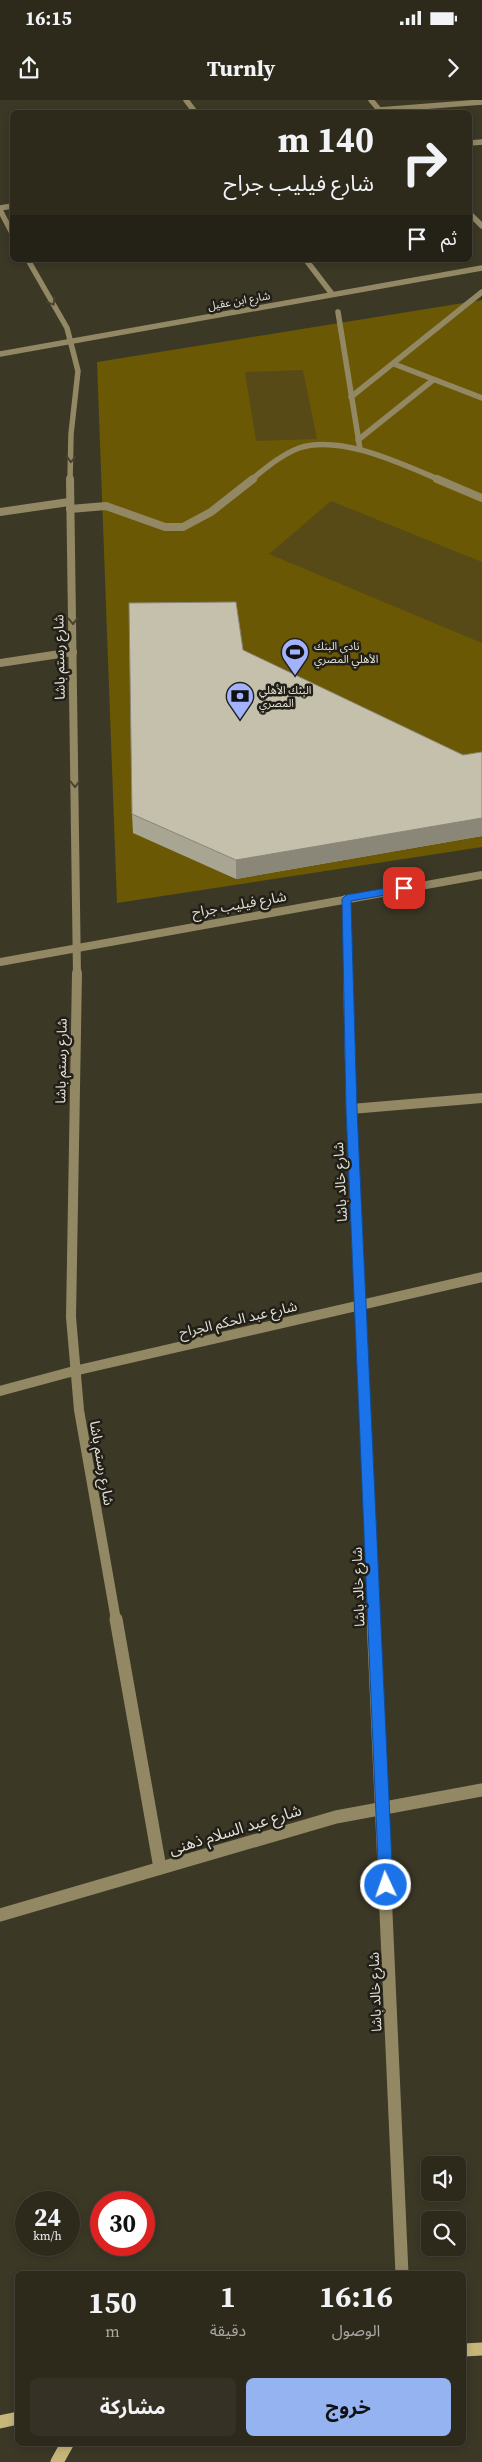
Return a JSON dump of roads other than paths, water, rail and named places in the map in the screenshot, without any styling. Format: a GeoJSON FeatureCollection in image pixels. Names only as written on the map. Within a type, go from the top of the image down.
{"type":"FeatureCollection","features":[{"type":"Feature","properties":{"kind":"main road"},"geometry":{"type":"LineString","coordinates":[[466,2350],[482,2349]]}},
{"type":"Feature","properties":{"kind":"main road"},"geometry":{"type":"LineString","coordinates":[[0,2422],[15,2419]]}},
{"type":"Feature","properties":{"kind":"main road"},"geometry":{"type":"LineString","coordinates":[[57,2462],[66,2446]]}},
{"type":"Feature","properties":{"kind":"street"},"geometry":{"type":"LineString","coordinates":[[371,100],[379,110]]}},
{"type":"Feature","properties":{"kind":"street"},"geometry":{"type":"LineString","coordinates":[[391,110],[482,102]]}},
{"type":"Feature","properties":{"kind":"street"},"geometry":{"type":"LineString","coordinates":[[0,209],[10,229]]}},
{"type":"Feature","properties":{"kind":"street"},"geometry":{"type":"LineString","coordinates":[[472,216],[482,226]]}},
{"type":"Feature","properties":{"kind":"street","name":"شارع رستم باشا"},"geometry":{"type":"LineString","coordinates":[[29,262],[60,316],[72,342],[78,371],[71,434],[70,505],[77,947],[71,1317],[74,1371],[79,1410],[160,1868]]}},
{"type":"Feature","properties":{"kind":"street"},"geometry":{"type":"LineString","coordinates":[[308,262],[332,294]]}},
{"type":"Feature","properties":{"kind":"street","name":"شارع ابن عقيل"},"geometry":{"type":"LineString","coordinates":[[0,354],[482,268]]}},
{"type":"Feature","properties":{"kind":"street"},"geometry":{"type":"LineString","coordinates":[[351,397],[482,292]]}},
{"type":"Feature","properties":{"kind":"street"},"geometry":{"type":"LineString","coordinates":[[338,312],[360,449]]}},
{"type":"Feature","properties":{"kind":"street"},"geometry":{"type":"LineString","coordinates":[[394,364],[482,398]]}},
{"type":"Feature","properties":{"kind":"street"},"geometry":{"type":"LineString","coordinates":[[358,440],[433,380]]}},
{"type":"Feature","properties":{"kind":"street"},"geometry":{"type":"LineString","coordinates":[[0,512],[70,505],[107,506],[159,525],[181,527],[199,520],[283,456],[294,450],[322,443],[360,449],[482,498]]}},
{"type":"Feature","properties":{"kind":"street"},"geometry":{"type":"LineString","coordinates":[[0,663],[73,652]]}},
{"type":"Feature","properties":{"kind":"street","name":"شارع فيليب جراح"},"geometry":{"type":"LineString","coordinates":[[0,962],[482,875]]}},
{"type":"Feature","properties":{"kind":"street","name":"شارع خالد باشا"},"geometry":{"type":"LineString","coordinates":[[346,899],[351,1109],[402,2271]]}},
{"type":"Feature","properties":{"kind":"street"},"geometry":{"type":"LineString","coordinates":[[351,1109],[482,1098]]}},
{"type":"Feature","properties":{"kind":"street","name":"شارع عبد الحكم الجراح"},"geometry":{"type":"LineString","coordinates":[[0,1391],[74,1371],[482,1277]]}},
{"type":"Feature","properties":{"kind":"street","name":"شارع عبد السلام ذهنى"},"geometry":{"type":"LineString","coordinates":[[0,1915],[308,1824],[382,1808],[482,1790]]}},
{"type":"Feature","properties":{"kind":"place","name":"نادي البنك الأهلي المصري"},"geometry":{"type":"Point","coordinates":[295,676]}},
{"type":"Feature","properties":{"kind":"place","name":"البنك الأهلي المصري"},"geometry":{"type":"Point","coordinates":[240,720]}}]}
